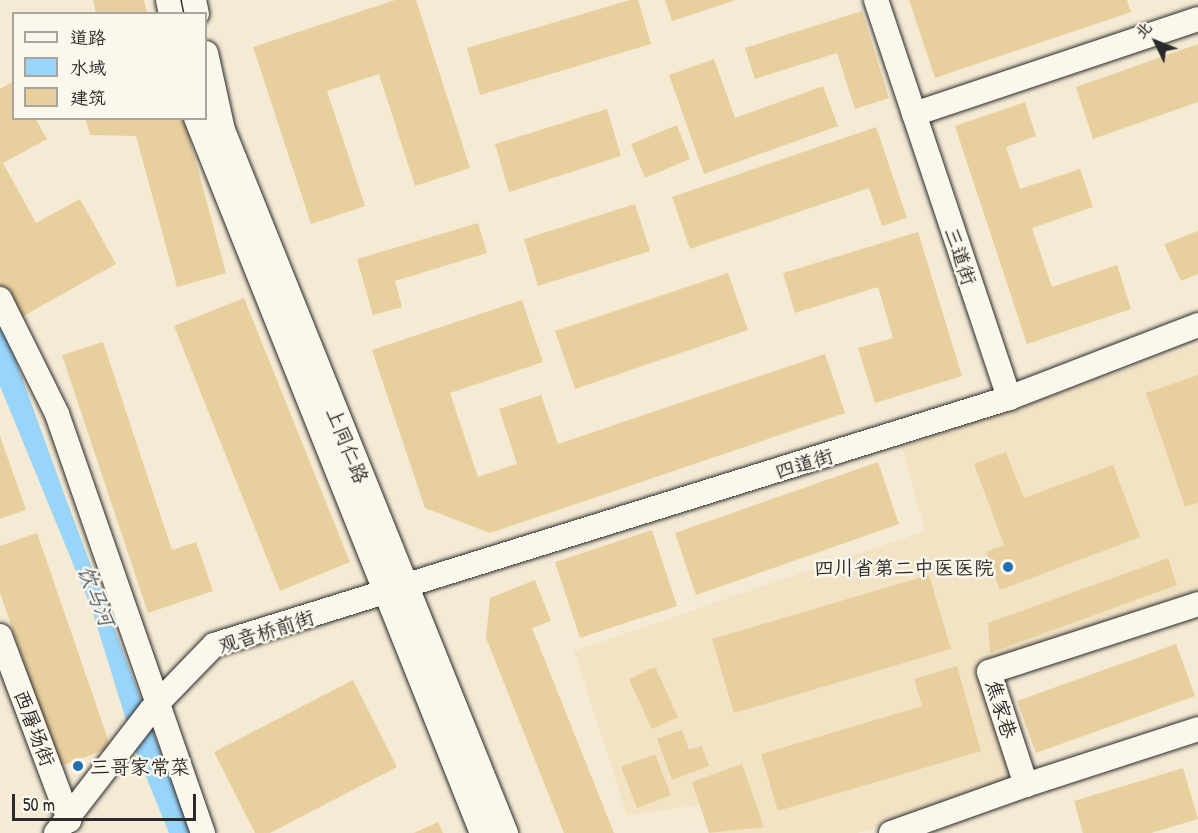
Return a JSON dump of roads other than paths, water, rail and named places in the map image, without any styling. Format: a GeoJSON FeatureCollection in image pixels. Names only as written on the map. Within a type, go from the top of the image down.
{"type":"FeatureCollection","features":[{"type":"Feature","properties":{"kind":"street","name":"三道街"},"geometry":{"type":"LineString","coordinates":[[876,0],[1009,398]]}},
{"type":"Feature","properties":{"kind":"street"},"geometry":{"type":"LineString","coordinates":[[914,114],[1198,19]]}},
{"type":"Feature","properties":{"kind":"street","name":"上同仁路"},"geometry":{"type":"LineString","coordinates":[[207,57],[223,130],[395,591],[506,833]]}},
{"type":"Feature","properties":{"kind":"street"},"geometry":{"type":"LineString","coordinates":[[197,120],[395,591],[482,833]]}},
{"type":"Feature","properties":{"kind":"street"},"geometry":{"type":"LineString","coordinates":[[0,299],[57,414],[154,706],[203,833]]}},
{"type":"Feature","properties":{"kind":"street","name":"四道街"},"geometry":{"type":"LineString","coordinates":[[395,591],[1009,398],[1198,325]]}},
{"type":"Feature","properties":{"kind":"street","name":"观音桥前街"},"geometry":{"type":"LineString","coordinates":[[63,826],[154,706],[214,645],[395,591]]}},
{"type":"Feature","properties":{"kind":"street","name":"焦家巷"},"geometry":{"type":"LineString","coordinates":[[1026,785],[989,672],[1198,604]]}},
{"type":"Feature","properties":{"kind":"street","name":"西屠场街"},"geometry":{"type":"LineString","coordinates":[[0,636],[63,826]]}},
{"type":"Feature","properties":{"kind":"street"},"geometry":{"type":"LineString","coordinates":[[891,833],[1026,785],[1198,729]]}},
{"type":"Feature","properties":{"kind":"water","name":"饮马河"},"geometry":{"type":"Polygon","coordinates":[[[0,317],[191,833],[169,833],[136,752],[92,610],[0,386],[0,317]]]}},
{"type":"Feature","properties":{"kind":"place","name":"四川省第二中医医院"},"geometry":{"type":"Point","coordinates":[1008,567]}},
{"type":"Feature","properties":{"kind":"place","name":"三哥家常菜"},"geometry":{"type":"Point","coordinates":[78,766]}}]}
